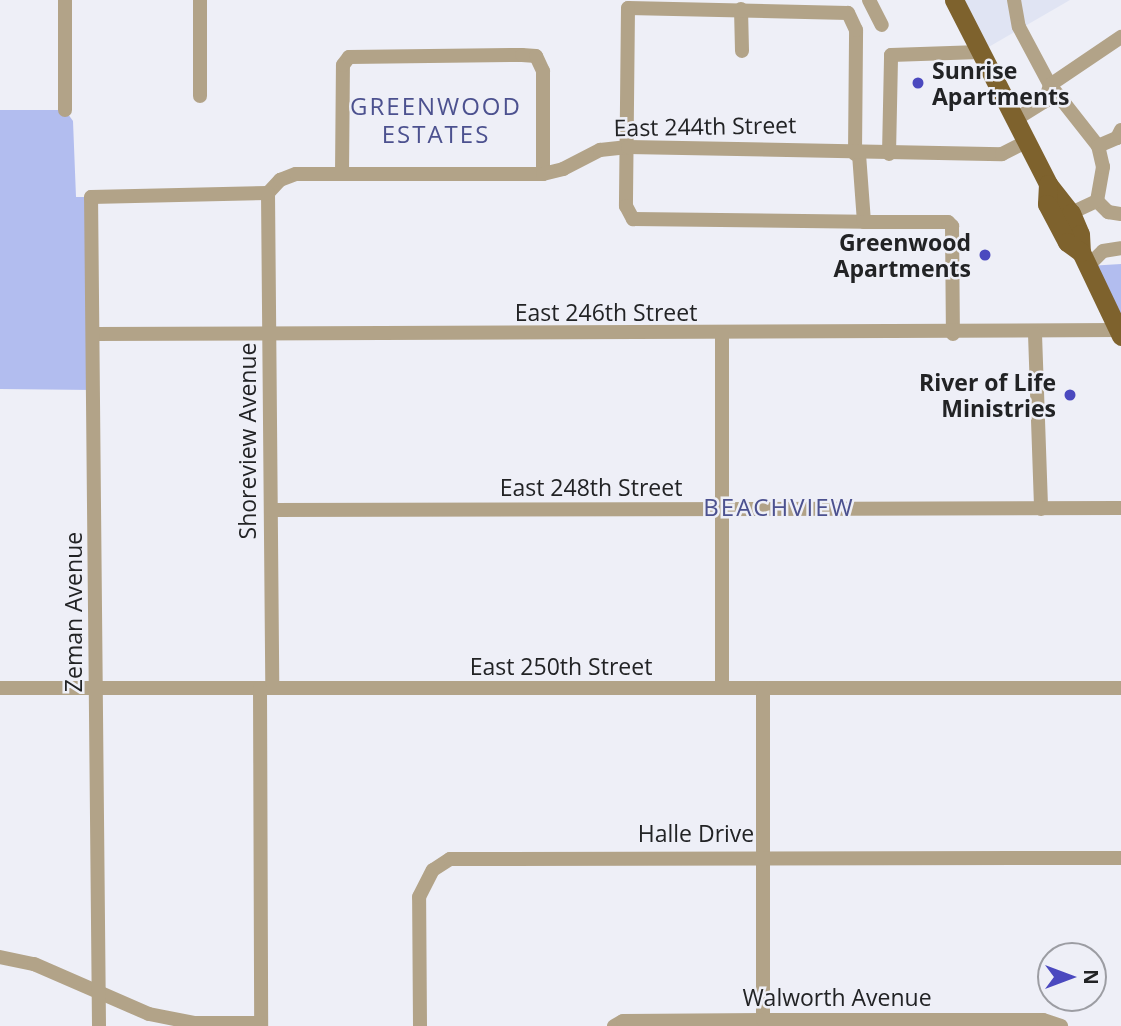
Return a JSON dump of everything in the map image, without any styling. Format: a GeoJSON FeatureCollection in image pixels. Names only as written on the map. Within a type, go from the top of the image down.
{"type":"FeatureCollection","features":[{"type":"Feature","properties":{"kind":"main road"},"geometry":{"type":"LineString","coordinates":[[954,0],[1048,184],[1071,214],[1080,234],[1084,259],[1119,333]]}},
{"type":"Feature","properties":{"kind":"main road"},"geometry":{"type":"LineString","coordinates":[[1048,184],[1047,204],[1067,242],[1084,259]]}},
{"type":"Feature","properties":{"kind":"street"},"geometry":{"type":"LineString","coordinates":[[65,0],[65,110]]}},
{"type":"Feature","properties":{"kind":"street"},"geometry":{"type":"LineString","coordinates":[[200,0],[200,96]]}},
{"type":"Feature","properties":{"kind":"street"},"geometry":{"type":"LineString","coordinates":[[869,0],[882,25]]}},
{"type":"Feature","properties":{"kind":"street"},"geometry":{"type":"LineString","coordinates":[[1014,0],[1019,27],[1050,85],[1098,146],[1103,167],[1097,201]]}},
{"type":"Feature","properties":{"kind":"street"},"geometry":{"type":"LineString","coordinates":[[864,222],[857,154],[856,30],[848,13],[628,8],[626,206],[633,219],[864,222],[948,222],[952,226],[953,334]]}},
{"type":"Feature","properties":{"kind":"street"},"geometry":{"type":"LineString","coordinates":[[741,9],[742,51]]}},
{"type":"Feature","properties":{"kind":"street"},"geometry":{"type":"LineString","coordinates":[[1014,120],[1045,101],[1050,85],[1121,37]]}},
{"type":"Feature","properties":{"kind":"street"},"geometry":{"type":"LineString","coordinates":[[889,154],[891,55],[980,52]]}},
{"type":"Feature","properties":{"kind":"street"},"geometry":{"type":"LineString","coordinates":[[342,174],[343,65],[349,57],[536,56],[543,71],[543,174]]}},
{"type":"Feature","properties":{"kind":"street"},"geometry":{"type":"LineString","coordinates":[[1098,146],[1120,136]]}},
{"type":"Feature","properties":{"kind":"street","name":"East 244th Street"},"geometry":{"type":"LineString","coordinates":[[268,193],[280,180],[296,174],[543,174],[563,169],[600,150],[628,147],[818,147],[857,154],[1002,154],[1026,142]]}},
{"type":"Feature","properties":{"kind":"street","name":"Zeman Avenue"},"geometry":{"type":"LineString","coordinates":[[99,1026],[91,197],[268,193]]}},
{"type":"Feature","properties":{"kind":"street","name":"Shoreview Avenue"},"geometry":{"type":"LineString","coordinates":[[261,1025],[271,510],[268,193]]}},
{"type":"Feature","properties":{"kind":"street"},"geometry":{"type":"LineString","coordinates":[[1071,214],[1097,201]]}},
{"type":"Feature","properties":{"kind":"street"},"geometry":{"type":"LineString","coordinates":[[1097,201],[1108,212],[1121,214]]}},
{"type":"Feature","properties":{"kind":"street"},"geometry":{"type":"LineString","coordinates":[[1084,259],[1103,251],[1121,248]]}},
{"type":"Feature","properties":{"kind":"street","name":"East 246th Street"},"geometry":{"type":"LineString","coordinates":[[94,334],[1119,333]]}},
{"type":"Feature","properties":{"kind":"street"},"geometry":{"type":"LineString","coordinates":[[1035,334],[1041,509]]}},
{"type":"Feature","properties":{"kind":"street"},"geometry":{"type":"LineString","coordinates":[[722,335],[722,688]]}},
{"type":"Feature","properties":{"kind":"street","name":"East 248th Street"},"geometry":{"type":"LineString","coordinates":[[271,510],[1121,508]]}},
{"type":"Feature","properties":{"kind":"street","name":"East 250th Street"},"geometry":{"type":"LineString","coordinates":[[0,688],[1121,688]]}},
{"type":"Feature","properties":{"kind":"street"},"geometry":{"type":"LineString","coordinates":[[762,688],[763,1020]]}},
{"type":"Feature","properties":{"kind":"street","name":"Halle Drive"},"geometry":{"type":"LineString","coordinates":[[420,1026],[419,897],[433,870],[450,859],[762,856],[1121,859]]}},
{"type":"Feature","properties":{"kind":"street"},"geometry":{"type":"LineString","coordinates":[[0,957],[34,964],[149,1014],[195,1023],[261,1025]]}},
{"type":"Feature","properties":{"kind":"street","name":"Walworth Avenue"},"geometry":{"type":"LineString","coordinates":[[614,1026],[624,1021],[763,1020],[1043,1020],[1060,1026]]}},
{"type":"Feature","properties":{"kind":"shaded area"},"geometry":{"type":"Polygon","coordinates":[[[954,0],[1070,0],[980,52],[954,0]]]}},
{"type":"Feature","properties":{"kind":"shaded area"},"geometry":{"type":"Polygon","coordinates":[[[0,110],[65,110],[73,121],[76,197],[91,197],[94,390],[0,389],[0,110]]]}},
{"type":"Feature","properties":{"kind":"shaded area"},"geometry":{"type":"Polygon","coordinates":[[[1121,264],[1121,336],[1088,266],[1121,264]]]}},
{"type":"Feature","properties":{"kind":"place","name":"Sunrise Apartments"},"geometry":{"type":"Point","coordinates":[918,83]}},
{"type":"Feature","properties":{"kind":"place","name":"Greenwood Apartments"},"geometry":{"type":"Point","coordinates":[985,255]}},
{"type":"Feature","properties":{"kind":"place","name":"River of Life Ministries"},"geometry":{"type":"Point","coordinates":[1070,395]}},
{"type":"Feature","properties":{"kind":"district","name":"GREENWOOD ESTATES"},"geometry":{"type":"Point","coordinates":[436,120]}},
{"type":"Feature","properties":{"kind":"district","name":"BEACHVIEW"},"geometry":{"type":"Point","coordinates":[779,507]}}]}
